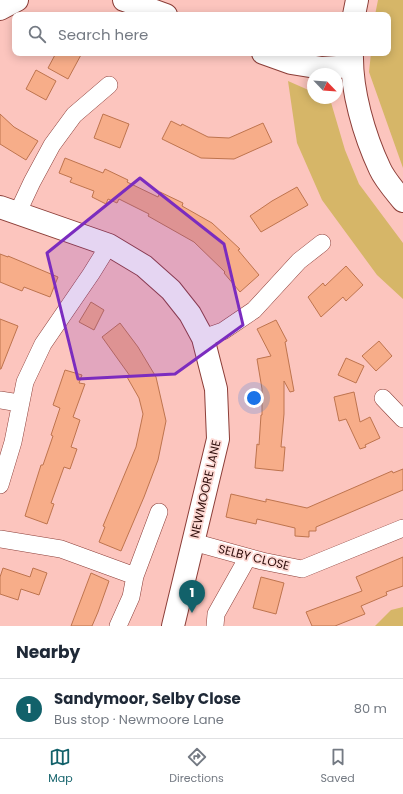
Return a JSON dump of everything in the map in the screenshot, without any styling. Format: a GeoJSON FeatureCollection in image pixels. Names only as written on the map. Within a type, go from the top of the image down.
{"type":"FeatureCollection","features":[{"type":"Feature","properties":{"kind":"street"},"geometry":{"type":"LineString","coordinates":[[0,9],[17,0]]}},
{"type":"Feature","properties":{"kind":"street"},"geometry":{"type":"LineString","coordinates":[[124,0],[158,12]]}},
{"type":"Feature","properties":{"kind":"street"},"geometry":{"type":"LineString","coordinates":[[355,12],[357,0]]}},
{"type":"Feature","properties":{"kind":"street"},"geometry":{"type":"LineString","coordinates":[[271,56],[291,63],[322,68],[352,60],[362,124],[380,170],[403,201]]}},
{"type":"Feature","properties":{"kind":"street"},"geometry":{"type":"LineString","coordinates":[[9,210],[32,182],[57,139],[74,115],[109,85]]}},
{"type":"Feature","properties":{"kind":"street","name":"NEWMOORE LANE"},"geometry":{"type":"LineString","coordinates":[[9,210],[109,245],[144,266],[170,290],[190,314],[203,338],[216,390],[218,439],[173,626]]}},
{"type":"Feature","properties":{"kind":"street"},"geometry":{"type":"LineString","coordinates":[[203,338],[223,331],[254,310],[299,261],[322,243]]}},
{"type":"Feature","properties":{"kind":"street"},"geometry":{"type":"LineString","coordinates":[[0,485],[12,442],[24,382],[43,344],[109,245]]}},
{"type":"Feature","properties":{"kind":"street"},"geometry":{"type":"LineString","coordinates":[[383,398],[403,419]]}},
{"type":"Feature","properties":{"kind":"street"},"geometry":{"type":"LineString","coordinates":[[0,400],[20,403]]}},
{"type":"Feature","properties":{"kind":"street"},"geometry":{"type":"LineString","coordinates":[[118,626],[131,597],[135,576],[159,512]]}},
{"type":"Feature","properties":{"kind":"street","name":"SELBY CLOSE"},"geometry":{"type":"LineString","coordinates":[[193,542],[248,557],[302,569],[403,528]]}},
{"type":"Feature","properties":{"kind":"street"},"geometry":{"type":"LineString","coordinates":[[0,540],[61,549],[135,576]]}},
{"type":"Feature","properties":{"kind":"street"},"geometry":{"type":"LineString","coordinates":[[215,626],[216,614],[248,557]]}},
{"type":"Feature","properties":{"kind":"highlighted area"},"geometry":{"type":"Polygon","coordinates":[[[140,178],[224,244],[243,325],[175,374],[78,379],[47,253],[140,178]]]}},
{"type":"Feature","properties":{"kind":"shaded area"},"geometry":{"type":"Polygon","coordinates":[[[378,0],[403,0],[403,168],[369,72],[371,56],[391,56],[391,12],[376,12],[378,0]]]}},
{"type":"Feature","properties":{"kind":"shaded area"},"geometry":{"type":"Polygon","coordinates":[[[288,81],[307,89],[307,104],[331,104],[345,150],[359,184],[403,243],[403,299],[377,275],[322,200],[297,143],[288,81]]]}},
{"type":"Feature","properties":{"kind":"shaded area"},"geometry":{"type":"Polygon","coordinates":[[[403,607],[403,626],[375,626],[391,610],[403,607]]]}},
{"type":"Feature","properties":{"kind":"building"},"geometry":{"type":"Polygon","coordinates":[[[54,56],[80,56],[68,79],[48,68],[54,56]]]}},
{"type":"Feature","properties":{"kind":"building"},"geometry":{"type":"Polygon","coordinates":[[[36,70],[56,81],[46,100],[26,89],[36,70]]]}},
{"type":"Feature","properties":{"kind":"building"},"geometry":{"type":"Polygon","coordinates":[[[0,114],[14,127],[38,141],[26,160],[0,144],[0,114]]]}},
{"type":"Feature","properties":{"kind":"building"},"geometry":{"type":"Polygon","coordinates":[[[103,114],[129,124],[120,148],[94,138],[103,114]]]}},
{"type":"Feature","properties":{"kind":"building"},"geometry":{"type":"Polygon","coordinates":[[[171,121],[181,126],[182,124],[208,137],[229,138],[263,123],[272,142],[234,159],[201,158],[162,139],[171,121]]]}},
{"type":"Feature","properties":{"kind":"building"},"geometry":{"type":"Polygon","coordinates":[[[65,158],[103,173],[105,169],[128,180],[127,182],[158,197],[160,192],[183,203],[182,206],[212,223],[240,249],[238,250],[259,275],[240,292],[224,273],[225,272],[194,242],[148,216],[149,214],[119,199],[117,203],[108,199],[106,204],[92,197],[94,191],[70,182],[72,178],[59,173],[65,158]]]}},
{"type":"Feature","properties":{"kind":"building"},"geometry":{"type":"Polygon","coordinates":[[[297,187],[308,205],[261,232],[250,216],[272,201],[297,187]]]}},
{"type":"Feature","properties":{"kind":"building"},"geometry":{"type":"Polygon","coordinates":[[[0,254],[58,277],[50,297],[24,287],[22,291],[0,282],[0,254]]]}},
{"type":"Feature","properties":{"kind":"building"},"geometry":{"type":"Polygon","coordinates":[[[346,266],[363,285],[346,301],[343,297],[321,317],[308,297],[323,283],[325,286],[346,266]]]}},
{"type":"Feature","properties":{"kind":"building"},"geometry":{"type":"Polygon","coordinates":[[[91,302],[104,310],[94,330],[79,322],[91,302]]]}},
{"type":"Feature","properties":{"kind":"building"},"geometry":{"type":"Polygon","coordinates":[[[0,319],[18,326],[1,369],[0,369],[0,319]]]}},
{"type":"Feature","properties":{"kind":"building"},"geometry":{"type":"Polygon","coordinates":[[[276,320],[287,341],[285,342],[294,391],[290,392],[284,381],[284,414],[281,447],[285,447],[283,471],[255,468],[262,415],[262,389],[257,359],[271,356],[257,329],[276,320]]]}},
{"type":"Feature","properties":{"kind":"building"},"geometry":{"type":"Polygon","coordinates":[[[120,323],[138,347],[156,377],[166,421],[158,460],[121,551],[99,542],[105,527],[103,526],[136,447],[143,414],[139,398],[127,377],[130,376],[102,337],[120,323]]]}},
{"type":"Feature","properties":{"kind":"building"},"geometry":{"type":"Polygon","coordinates":[[[379,341],[392,356],[376,371],[362,356],[379,341]]]}},
{"type":"Feature","properties":{"kind":"building"},"geometry":{"type":"Polygon","coordinates":[[[346,358],[364,366],[356,383],[338,375],[346,358]]]}},
{"type":"Feature","properties":{"kind":"building"},"geometry":{"type":"Polygon","coordinates":[[[65,370],[82,375],[79,383],[85,384],[73,417],[80,420],[71,447],[77,449],[70,469],[64,467],[51,503],[54,504],[47,524],[25,516],[41,465],[43,465],[53,436],[51,435],[60,408],[53,405],[65,370]]]}},
{"type":"Feature","properties":{"kind":"building"},"geometry":{"type":"Polygon","coordinates":[[[354,392],[360,422],[370,417],[380,438],[360,449],[346,419],[339,421],[334,397],[354,392]]]}},
{"type":"Feature","properties":{"kind":"building"},"geometry":{"type":"Polygon","coordinates":[[[403,469],[403,490],[316,527],[316,531],[309,531],[309,537],[295,536],[295,528],[257,519],[256,524],[226,517],[231,494],[266,502],[266,499],[307,508],[392,471],[393,473],[403,469]]]}},
{"type":"Feature","properties":{"kind":"building"},"geometry":{"type":"Polygon","coordinates":[[[403,557],[403,586],[386,592],[387,595],[361,606],[365,614],[335,626],[312,626],[306,612],[362,591],[356,577],[403,557]]]}},
{"type":"Feature","properties":{"kind":"building"},"geometry":{"type":"Polygon","coordinates":[[[3,568],[30,577],[33,568],[47,573],[39,595],[21,589],[18,600],[0,594],[0,577],[3,568]]]}},
{"type":"Feature","properties":{"kind":"building"},"geometry":{"type":"Polygon","coordinates":[[[91,573],[109,581],[98,612],[92,626],[71,626],[91,573]]]}},
{"type":"Feature","properties":{"kind":"building"},"geometry":{"type":"Polygon","coordinates":[[[261,577],[284,583],[276,614],[253,608],[261,577]]]}},
{"type":"Feature","properties":{"kind":"place","name":"Sandymoor, Selby Close"},"geometry":{"type":"Point","coordinates":[192,613]}}]}
